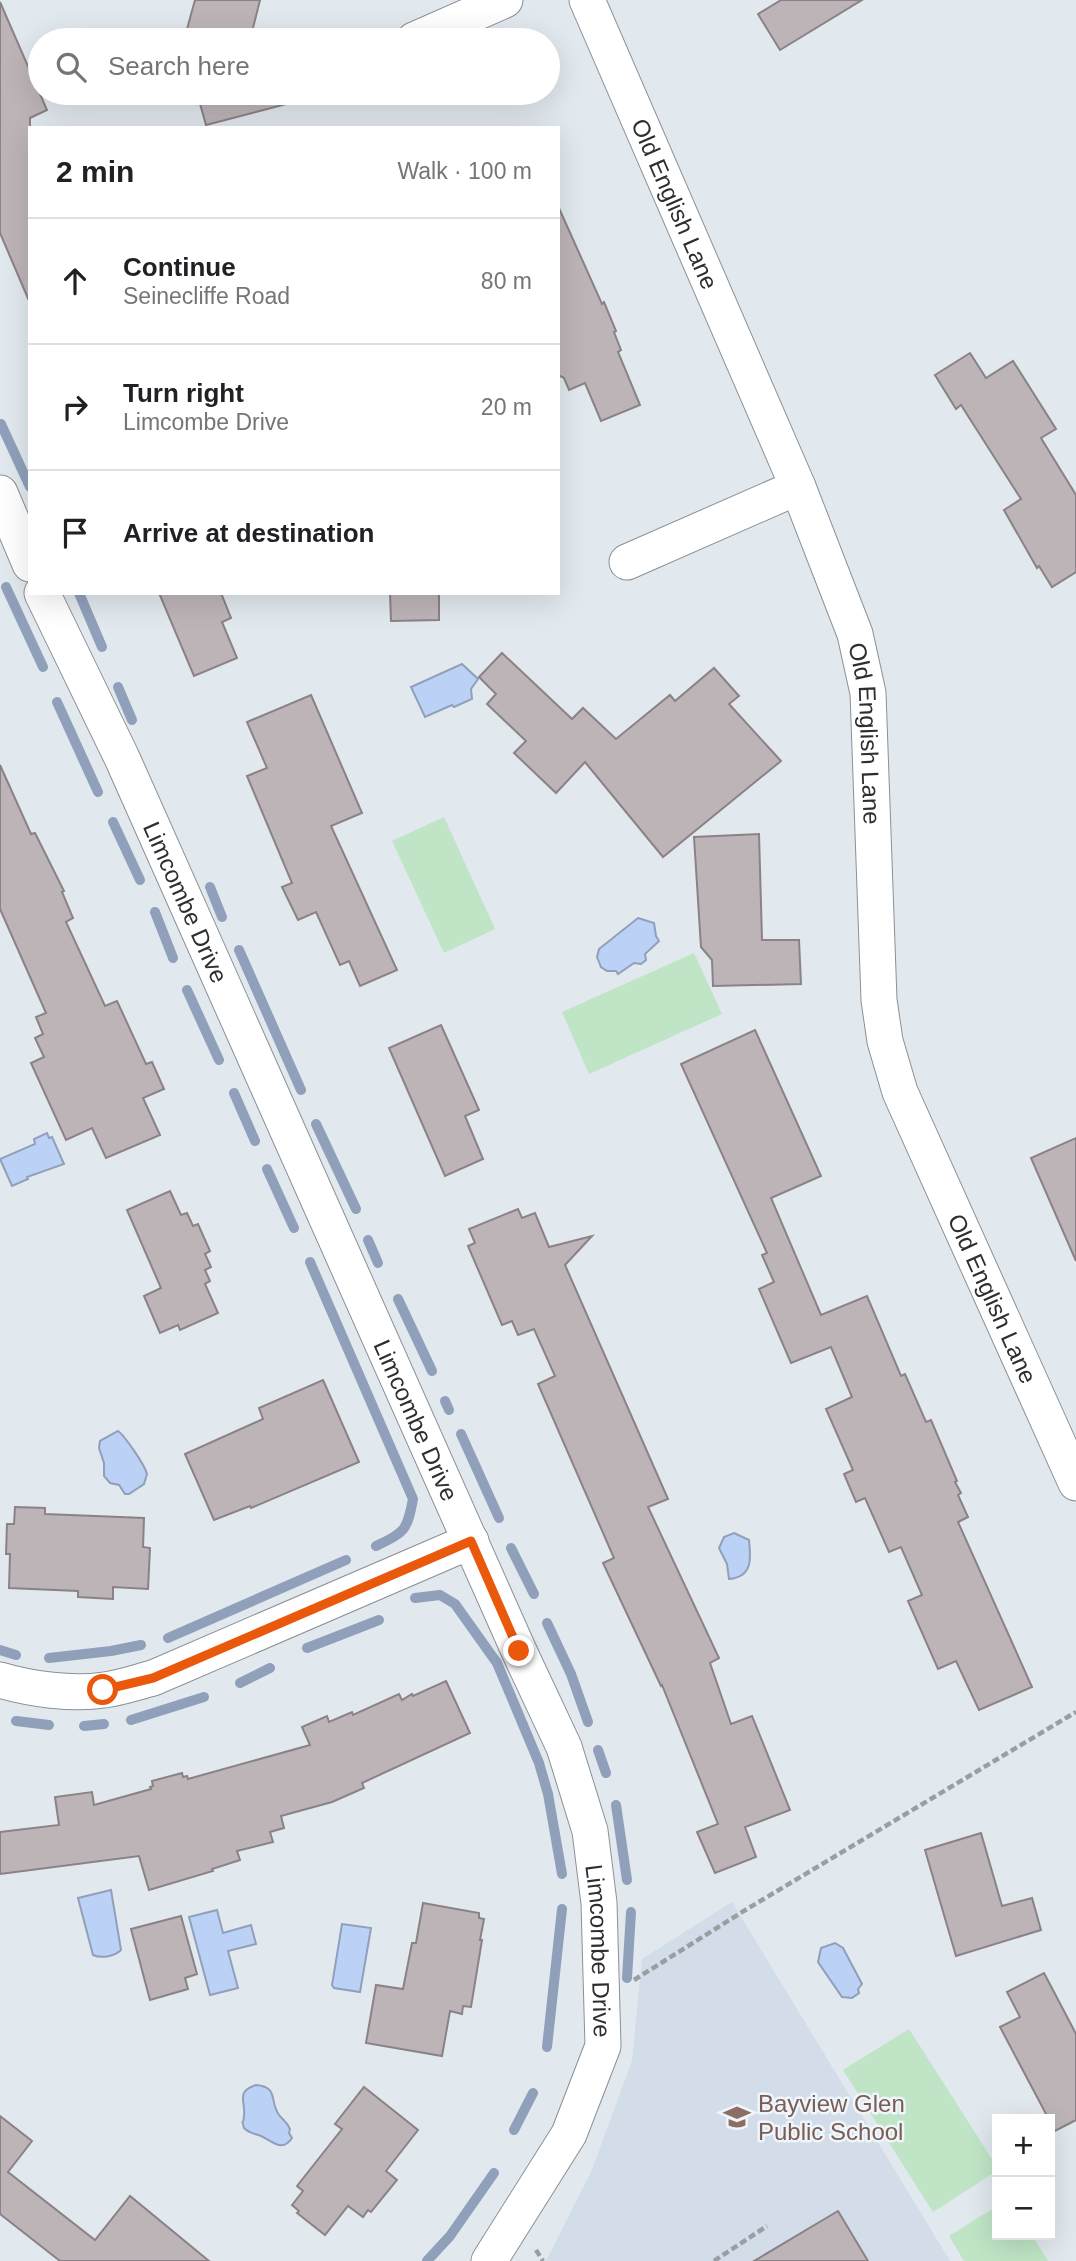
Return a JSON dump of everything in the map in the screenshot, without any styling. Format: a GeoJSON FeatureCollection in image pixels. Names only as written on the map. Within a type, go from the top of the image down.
{"type":"FeatureCollection","features":[{"type":"Feature","properties":{"kind":"street"},"geometry":{"type":"LineString","coordinates":[[441,28],[505,0]]}},
{"type":"Feature","properties":{"kind":"street","name":"Old English Lane"},"geometry":{"type":"LineString","coordinates":[[587,0],[798,487],[855,634],[868,693],[877,970],[885,1041],[900,1092],[1076,1483]]}},
{"type":"Feature","properties":{"kind":"street"},"geometry":{"type":"LineString","coordinates":[[628,562],[798,487]]}},
{"type":"Feature","properties":{"kind":"street"},"geometry":{"type":"LineString","coordinates":[[0,493],[28,560]]}},
{"type":"Feature","properties":{"kind":"street","name":"Limcombe Drive"},"geometry":{"type":"LineString","coordinates":[[44,595],[122,758],[564,1747],[590,1831],[599,1903],[603,2046],[569,2134],[489,2261]]}},
{"type":"Feature","properties":{"kind":"street"},"geometry":{"type":"LineString","coordinates":[[0,1680],[16,1685],[60,1690],[103,1690],[153,1678],[471,1541]]}},
{"type":"Feature","properties":{"kind":"path"},"geometry":{"type":"LineString","coordinates":[[628,1984],[747,1909],[1076,1712]]}},
{"type":"Feature","properties":{"kind":"path"},"geometry":{"type":"LineString","coordinates":[[714,2261],[767,2226]]}},
{"type":"Feature","properties":{"kind":"path"},"geometry":{"type":"LineString","coordinates":[[536,2250],[543,2261]]}},
{"type":"Feature","properties":{"kind":"shaded area","name":"Bayview Glen Public School"},"geometry":{"type":"Polygon","coordinates":[[[732,1902],[950,2261],[546,2261],[591,2172],[632,2061],[642,1959],[732,1902]]]}},
{"type":"Feature","properties":{"kind":"green space"},"geometry":{"type":"Polygon","coordinates":[[[444,817],[495,929],[444,953],[392,841],[444,817]]]}},
{"type":"Feature","properties":{"kind":"green space"},"geometry":{"type":"Polygon","coordinates":[[[694,953],[722,1014],[589,1074],[562,1012],[694,953]]]}},
{"type":"Feature","properties":{"kind":"green space"},"geometry":{"type":"Polygon","coordinates":[[[909,2029],[992,2159],[992,2174],[933,2212],[843,2070],[909,2029]]]}},
{"type":"Feature","properties":{"kind":"green space"},"geometry":{"type":"Polygon","coordinates":[[[992,2209],[992,2240],[1035,2240],[1048,2261],[964,2261],[949,2236],[992,2209]]]}},
{"type":"Feature","properties":{"kind":"water"},"geometry":{"type":"Polygon","coordinates":[[[462,664],[478,679],[471,689],[472,699],[425,717],[411,687],[462,664]]]}},
{"type":"Feature","properties":{"kind":"water"},"geometry":{"type":"Polygon","coordinates":[[[638,918],[654,923],[659,941],[645,954],[646,960],[641,964],[634,963],[618,974],[601,967],[597,957],[599,949],[638,918]]]}},
{"type":"Feature","properties":{"kind":"water"},"geometry":{"type":"Polygon","coordinates":[[[47,1133],[49,1138],[52,1137],[64,1164],[27,1177],[28,1179],[12,1186],[0,1159],[35,1144],[34,1139],[47,1133]]]}},
{"type":"Feature","properties":{"kind":"water"},"geometry":{"type":"Polygon","coordinates":[[[118,1431],[147,1474],[144,1484],[129,1494],[125,1494],[119,1485],[110,1483],[104,1476],[104,1463],[99,1448],[100,1441],[118,1431]]]}},
{"type":"Feature","properties":{"kind":"water"},"geometry":{"type":"Polygon","coordinates":[[[734,1533],[749,1540],[750,1560],[743,1575],[729,1579],[727,1564],[719,1548],[724,1537],[734,1533]]]}},
{"type":"Feature","properties":{"kind":"water"},"geometry":{"type":"Polygon","coordinates":[[[111,1890],[121,1950],[100,1957],[93,1955],[78,1898],[111,1890]]]}},
{"type":"Feature","properties":{"kind":"water"},"geometry":{"type":"Polygon","coordinates":[[[217,1910],[223,1933],[251,1925],[256,1944],[228,1951],[238,1988],[210,1995],[189,1917],[217,1910]]]}},
{"type":"Feature","properties":{"kind":"water"},"geometry":{"type":"Polygon","coordinates":[[[342,1924],[371,1928],[360,1992],[334,1988],[332,1985],[342,1924]]]}},
{"type":"Feature","properties":{"kind":"water"},"geometry":{"type":"Polygon","coordinates":[[[835,1943],[843,1948],[862,1984],[858,1989],[859,1993],[852,1998],[842,1997],[818,1962],[821,1948],[835,1943]]]}},
{"type":"Feature","properties":{"kind":"water"},"geometry":{"type":"Polygon","coordinates":[[[256,2085],[271,2092],[276,2110],[290,2129],[292,2138],[284,2145],[244,2128],[244,2094],[256,2085]]]}},
{"type":"Feature","properties":{"kind":"building"},"geometry":{"type":"Polygon","coordinates":[[[195,0],[260,0],[253,28],[187,28],[195,0]]]}},
{"type":"Feature","properties":{"kind":"building"},"geometry":{"type":"Polygon","coordinates":[[[781,0],[862,0],[780,50],[758,14],[781,0]]]}},
{"type":"Feature","properties":{"kind":"building"},"geometry":{"type":"Polygon","coordinates":[[[0,2],[28,66],[28,105],[45,105],[47,110],[30,118],[28,126],[28,298],[0,233],[0,2]]]}},
{"type":"Feature","properties":{"kind":"building"},"geometry":{"type":"Polygon","coordinates":[[[200,105],[283,105],[206,125],[200,105]]]}},
{"type":"Feature","properties":{"kind":"building"},"geometry":{"type":"Polygon","coordinates":[[[560,210],[616,331],[614,332],[621,350],[618,352],[640,405],[601,421],[585,383],[569,390],[564,378],[560,376],[560,210]]]}},
{"type":"Feature","properties":{"kind":"building"},"geometry":{"type":"Polygon","coordinates":[[[970,353],[986,378],[1013,361],[1056,429],[1041,438],[1076,495],[1076,572],[1052,587],[1039,566],[1037,568],[1004,510],[1021,499],[961,405],[956,409],[935,375],[970,353]]]}},
{"type":"Feature","properties":{"kind":"building"},"geometry":{"type":"Polygon","coordinates":[[[160,595],[222,595],[231,618],[222,622],[237,658],[194,676],[160,595]]]}},
{"type":"Feature","properties":{"kind":"building"},"geometry":{"type":"Polygon","coordinates":[[[390,595],[439,595],[439,620],[391,621],[390,595]]]}},
{"type":"Feature","properties":{"kind":"building"},"geometry":{"type":"Polygon","coordinates":[[[502,653],[572,719],[583,708],[616,739],[670,695],[675,701],[714,668],[739,696],[729,704],[781,761],[663,857],[585,762],[556,793],[514,753],[526,741],[487,704],[496,694],[479,677],[502,653]]]}},
{"type":"Feature","properties":{"kind":"building"},"geometry":{"type":"Polygon","coordinates":[[[311,695],[362,813],[331,826],[397,970],[360,986],[349,961],[340,965],[316,912],[298,920],[282,887],[292,883],[247,776],[267,768],[247,722],[311,695]]]}},
{"type":"Feature","properties":{"kind":"building"},"geometry":{"type":"Polygon","coordinates":[[[0,765],[31,834],[35,833],[64,891],[62,892],[73,918],[66,922],[105,1006],[117,1001],[146,1064],[152,1062],[164,1089],[143,1098],[160,1135],[106,1158],[92,1128],[66,1140],[31,1063],[44,1057],[35,1038],[43,1034],[36,1017],[46,1013],[0,909],[0,765]]]}},
{"type":"Feature","properties":{"kind":"building"},"geometry":{"type":"Polygon","coordinates":[[[759,834],[762,940],[799,940],[801,984],[713,986],[712,960],[701,947],[694,837],[759,834]]]}},
{"type":"Feature","properties":{"kind":"building"},"geometry":{"type":"Polygon","coordinates":[[[441,1025],[479,1110],[465,1116],[483,1159],[445,1176],[389,1048],[441,1025]]]}},
{"type":"Feature","properties":{"kind":"building"},"geometry":{"type":"Polygon","coordinates":[[[755,1030],[821,1176],[771,1198],[821,1315],[867,1296],[901,1376],[905,1374],[926,1422],[931,1420],[957,1481],[955,1482],[961,1493],[958,1495],[968,1517],[958,1522],[1032,1687],[979,1710],[956,1661],[938,1669],[908,1601],[922,1595],[901,1547],[889,1552],[865,1498],[856,1502],[844,1474],[853,1470],[826,1409],[852,1397],[831,1347],[791,1363],[759,1289],[774,1282],[762,1255],[767,1253],[681,1064],[755,1030]]]}},
{"type":"Feature","properties":{"kind":"building"},"geometry":{"type":"Polygon","coordinates":[[[1076,1138],[1076,1261],[1031,1158],[1076,1138]]]}},
{"type":"Feature","properties":{"kind":"building"},"geometry":{"type":"Polygon","coordinates":[[[170,1191],[181,1215],[187,1213],[193,1226],[198,1224],[210,1251],[205,1254],[211,1267],[205,1270],[210,1281],[205,1284],[218,1313],[180,1330],[178,1325],[160,1333],[144,1296],[161,1288],[127,1210],[170,1191]]]}},
{"type":"Feature","properties":{"kind":"building"},"geometry":{"type":"Polygon","coordinates":[[[518,1209],[522,1218],[535,1213],[549,1247],[592,1236],[565,1265],[668,1499],[648,1507],[719,1658],[710,1663],[731,1724],[752,1716],[790,1810],[745,1827],[756,1857],[715,1873],[697,1832],[718,1824],[662,1685],[603,1563],[614,1558],[538,1384],[555,1376],[534,1329],[518,1335],[512,1321],[502,1325],[468,1246],[475,1243],[469,1229],[518,1209]]]}},
{"type":"Feature","properties":{"kind":"building"},"geometry":{"type":"Polygon","coordinates":[[[323,1380],[359,1462],[251,1508],[250,1506],[214,1520],[185,1454],[263,1419],[259,1408],[323,1380]]]}},
{"type":"Feature","properties":{"kind":"building"},"geometry":{"type":"Polygon","coordinates":[[[15,1507],[45,1508],[45,1514],[144,1518],[143,1547],[150,1548],[148,1589],[113,1587],[113,1599],[78,1597],[78,1591],[9,1588],[7,1524],[14,1524],[15,1507]]]}},
{"type":"Feature","properties":{"kind":"building"},"geometry":{"type":"Polygon","coordinates":[[[446,1681],[470,1733],[362,1783],[364,1788],[332,1802],[281,1816],[284,1828],[270,1832],[273,1842],[237,1851],[240,1860],[149,1890],[139,1856],[0,1874],[0,1832],[59,1825],[55,1797],[92,1792],[94,1805],[151,1789],[152,1781],[182,1773],[183,1777],[187,1776],[188,1779],[310,1745],[302,1727],[327,1716],[329,1722],[352,1712],[353,1715],[399,1694],[402,1700],[446,1681]]]}},
{"type":"Feature","properties":{"kind":"building"},"geometry":{"type":"Polygon","coordinates":[[[981,1833],[1002,1906],[1032,1898],[1041,1930],[956,1956],[925,1850],[981,1833]]]}},
{"type":"Feature","properties":{"kind":"building"},"geometry":{"type":"Polygon","coordinates":[[[423,1903],[479,1913],[479,1918],[484,1919],[471,2007],[463,2006],[462,2014],[450,2011],[442,2056],[366,2043],[376,1985],[403,1989],[412,1943],[416,1943],[423,1903]]]}},
{"type":"Feature","properties":{"kind":"building"},"geometry":{"type":"Polygon","coordinates":[[[181,1916],[197,1974],[185,1978],[188,1989],[150,2000],[131,1929],[181,1916]]]}},
{"type":"Feature","properties":{"kind":"building"},"geometry":{"type":"Polygon","coordinates":[[[1044,1973],[1076,2034],[1076,2120],[1055,2131],[1055,2114],[1046,2114],[1000,2027],[1020,2017],[1007,1992],[1044,1973]]]}},
{"type":"Feature","properties":{"kind":"building"},"geometry":{"type":"Polygon","coordinates":[[[364,2087],[418,2130],[386,2171],[397,2180],[371,2212],[368,2210],[363,2217],[348,2206],[325,2235],[297,2213],[299,2211],[292,2205],[303,2191],[297,2186],[342,2129],[335,2124],[364,2087]]]}},
{"type":"Feature","properties":{"kind":"building"},"geometry":{"type":"Polygon","coordinates":[[[0,2116],[32,2141],[8,2172],[95,2240],[130,2196],[209,2261],[60,2261],[0,2214],[0,2116]]]}},
{"type":"Feature","properties":{"kind":"building"},"geometry":{"type":"Polygon","coordinates":[[[838,2211],[868,2261],[754,2261],[838,2211]]]}},
{"type":"Feature","properties":{"kind":"waterway"},"geometry":{"type":"LineString","coordinates":[[1,424],[28,483]]}},
{"type":"Feature","properties":{"kind":"waterway"},"geometry":{"type":"LineString","coordinates":[[6,587],[43,667]]}},
{"type":"Feature","properties":{"kind":"waterway"},"geometry":{"type":"LineString","coordinates":[[80,595],[102,647]]}},
{"type":"Feature","properties":{"kind":"waterway"},"geometry":{"type":"LineString","coordinates":[[118,687],[132,720]]}},
{"type":"Feature","properties":{"kind":"waterway"},"geometry":{"type":"LineString","coordinates":[[57,702],[98,792]]}},
{"type":"Feature","properties":{"kind":"waterway"},"geometry":{"type":"LineString","coordinates":[[113,822],[140,880]]}},
{"type":"Feature","properties":{"kind":"waterway"},"geometry":{"type":"LineString","coordinates":[[210,887],[222,917]]}},
{"type":"Feature","properties":{"kind":"waterway"},"geometry":{"type":"LineString","coordinates":[[155,912],[173,958]]}},
{"type":"Feature","properties":{"kind":"waterway"},"geometry":{"type":"LineString","coordinates":[[239,950],[301,1090]]}},
{"type":"Feature","properties":{"kind":"waterway"},"geometry":{"type":"LineString","coordinates":[[187,990],[219,1060]]}},
{"type":"Feature","properties":{"kind":"waterway"},"geometry":{"type":"LineString","coordinates":[[234,1093],[255,1141]]}},
{"type":"Feature","properties":{"kind":"waterway"},"geometry":{"type":"LineString","coordinates":[[316,1124],[356,1209]]}},
{"type":"Feature","properties":{"kind":"waterway"},"geometry":{"type":"LineString","coordinates":[[267,1169],[294,1228]]}},
{"type":"Feature","properties":{"kind":"waterway"},"geometry":{"type":"LineString","coordinates":[[368,1240],[378,1263]]}},
{"type":"Feature","properties":{"kind":"waterway"},"geometry":{"type":"LineString","coordinates":[[310,1262],[413,1499],[409,1518],[403,1529],[376,1546]]}},
{"type":"Feature","properties":{"kind":"waterway"},"geometry":{"type":"LineString","coordinates":[[398,1299],[432,1371]]}},
{"type":"Feature","properties":{"kind":"waterway"},"geometry":{"type":"LineString","coordinates":[[445,1401],[449,1410]]}},
{"type":"Feature","properties":{"kind":"waterway"},"geometry":{"type":"LineString","coordinates":[[461,1434],[499,1518]]}},
{"type":"Feature","properties":{"kind":"waterway"},"geometry":{"type":"LineString","coordinates":[[511,1548],[534,1594]]}},
{"type":"Feature","properties":{"kind":"waterway"},"geometry":{"type":"LineString","coordinates":[[168,1638],[346,1560]]}},
{"type":"Feature","properties":{"kind":"waterway"},"geometry":{"type":"LineString","coordinates":[[415,1598],[440,1595],[455,1604],[497,1663],[539,1763],[548,1794],[562,1874]]}},
{"type":"Feature","properties":{"kind":"waterway"},"geometry":{"type":"LineString","coordinates":[[307,1648],[379,1620]]}},
{"type":"Feature","properties":{"kind":"waterway"},"geometry":{"type":"LineString","coordinates":[[547,1623],[571,1674],[588,1722]]}},
{"type":"Feature","properties":{"kind":"waterway"},"geometry":{"type":"LineString","coordinates":[[49,1658],[141,1645]]}},
{"type":"Feature","properties":{"kind":"waterway"},"geometry":{"type":"LineString","coordinates":[[0,1650],[16,1655]]}},
{"type":"Feature","properties":{"kind":"waterway"},"geometry":{"type":"LineString","coordinates":[[240,1683],[270,1668]]}},
{"type":"Feature","properties":{"kind":"waterway"},"geometry":{"type":"LineString","coordinates":[[131,1720],[204,1697]]}},
{"type":"Feature","properties":{"kind":"waterway"},"geometry":{"type":"LineString","coordinates":[[16,1721],[49,1725]]}},
{"type":"Feature","properties":{"kind":"waterway"},"geometry":{"type":"LineString","coordinates":[[84,1726],[104,1724]]}},
{"type":"Feature","properties":{"kind":"waterway"},"geometry":{"type":"LineString","coordinates":[[598,1750],[606,1773]]}},
{"type":"Feature","properties":{"kind":"waterway"},"geometry":{"type":"LineString","coordinates":[[616,1805],[627,1880]]}},
{"type":"Feature","properties":{"kind":"waterway"},"geometry":{"type":"LineString","coordinates":[[547,2047],[562,1909]]}},
{"type":"Feature","properties":{"kind":"waterway"},"geometry":{"type":"LineString","coordinates":[[627,1978],[631,1912]]}},
{"type":"Feature","properties":{"kind":"waterway"},"geometry":{"type":"LineString","coordinates":[[514,2130],[533,2093]]}},
{"type":"Feature","properties":{"kind":"waterway"},"geometry":{"type":"LineString","coordinates":[[427,2261],[450,2236],[494,2173]]}},
{"type":"Feature","properties":{"kind":"place","name":"Bayview Glen Public School"},"geometry":{"type":"Point","coordinates":[737,2117]}},
{"type":"Feature","properties":{"kind":"route"},"geometry":{"type":"LineString","coordinates":[[103,1690],[153,1678],[471,1541],[519,1651]]}}]}
